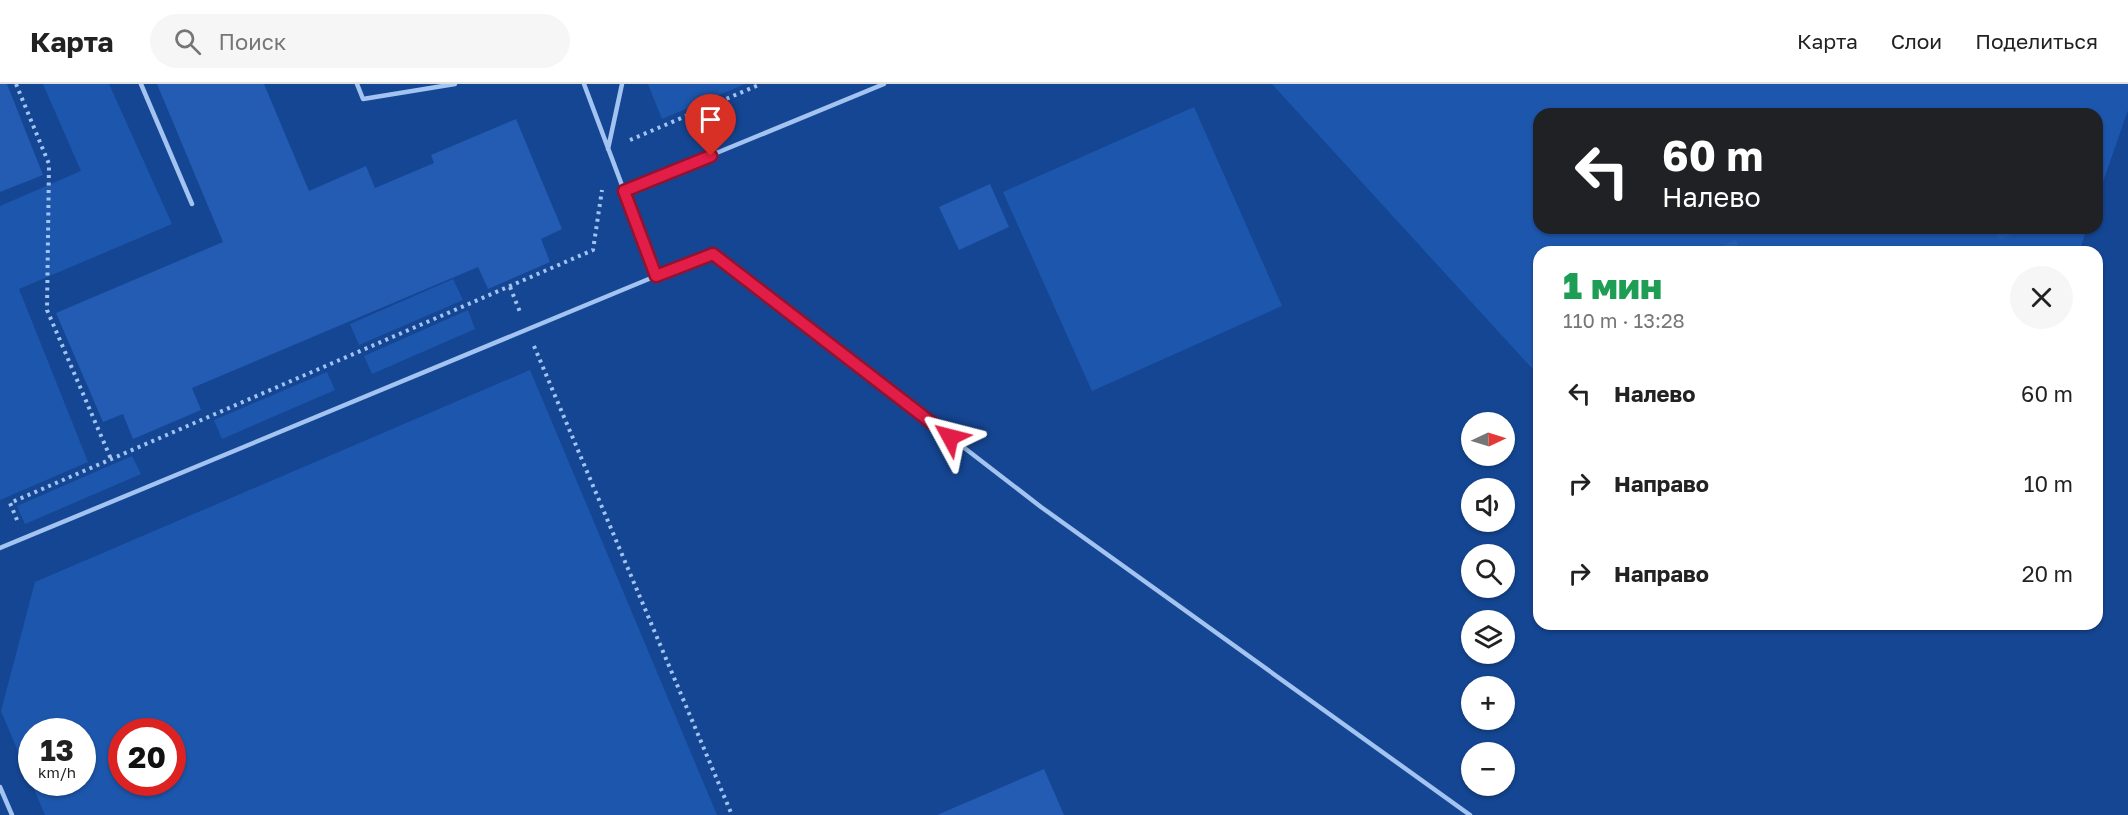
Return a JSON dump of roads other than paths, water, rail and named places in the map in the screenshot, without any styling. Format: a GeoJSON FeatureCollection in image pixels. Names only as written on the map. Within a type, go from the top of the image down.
{"type":"FeatureCollection","features":[{"type":"Feature","properties":{"kind":"lane"},"geometry":{"type":"LineString","coordinates":[[141,84],[192,204]]}},
{"type":"Feature","properties":{"kind":"lane"},"geometry":{"type":"LineString","coordinates":[[357,84],[363,99],[455,84]]}},
{"type":"Feature","properties":{"kind":"lane"},"geometry":{"type":"LineString","coordinates":[[584,84],[656,276]]}},
{"type":"Feature","properties":{"kind":"lane"},"geometry":{"type":"LineString","coordinates":[[608,149],[622,84]]}},
{"type":"Feature","properties":{"kind":"lane"},"geometry":{"type":"LineString","coordinates":[[624,191],[884,84]]}},
{"type":"Feature","properties":{"kind":"lane"},"geometry":{"type":"LineString","coordinates":[[0,548],[713,254],[1041,507],[1470,815]]}},
{"type":"Feature","properties":{"kind":"lane"},"geometry":{"type":"LineString","coordinates":[[0,787],[12,815]]}}]}
